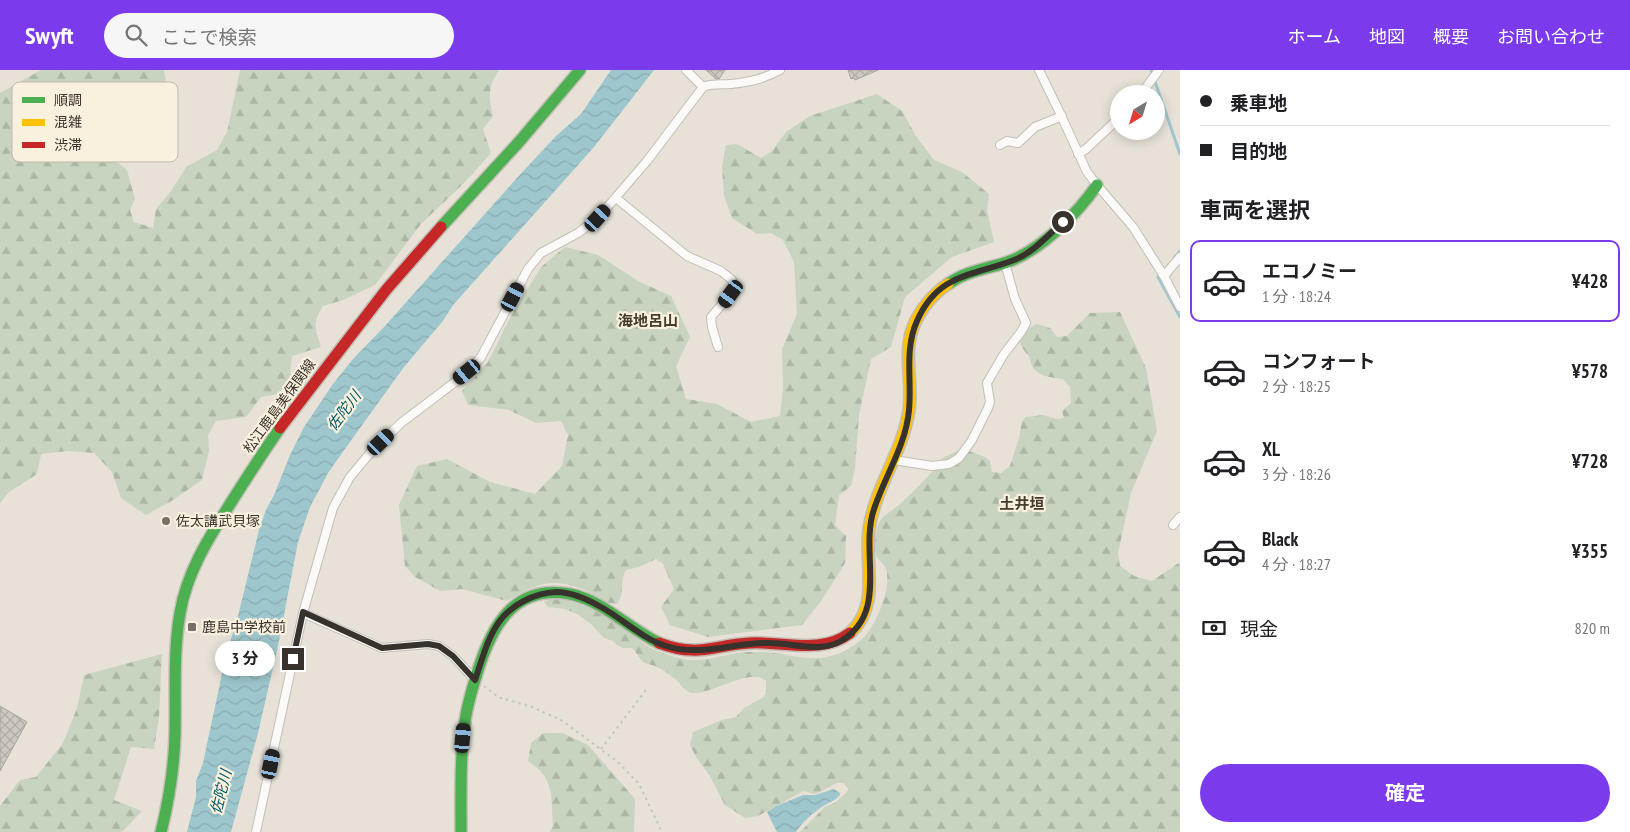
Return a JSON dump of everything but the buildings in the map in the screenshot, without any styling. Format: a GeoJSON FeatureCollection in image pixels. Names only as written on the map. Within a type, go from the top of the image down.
{"type":"FeatureCollection","features":[{"type":"Feature","properties":{"kind":"street","name":"松江鹿島美保関線"},"geometry":{"type":"LineString","coordinates":[[161,832],[166,815],[174,753],[175,677],[179,617],[188,581],[197,560],[271,440],[358,326],[410,261],[550,108],[580,70]]}},
{"type":"Feature","properties":{"kind":"street"},"geometry":{"type":"LineString","coordinates":[[686,70],[703,87]]}},
{"type":"Feature","properties":{"kind":"street"},"geometry":{"type":"LineString","coordinates":[[256,832],[303,612],[333,508],[350,477],[371,452],[401,423],[467,372],[481,357],[528,269],[541,252],[578,233],[598,218],[647,161],[703,87],[707,85],[745,83],[763,79],[780,70]]}},
{"type":"Feature","properties":{"kind":"street"},"geometry":{"type":"LineString","coordinates":[[1039,70],[1087,172],[1134,226],[1180,307]]}},
{"type":"Feature","properties":{"kind":"street"},"geometry":{"type":"LineString","coordinates":[[1148,85],[1158,71]]}},
{"type":"Feature","properties":{"kind":"street"},"geometry":{"type":"LineString","coordinates":[[1000,145],[1007,141],[1018,143],[1035,127],[1062,116]]}},
{"type":"Feature","properties":{"kind":"street"},"geometry":{"type":"LineString","coordinates":[[1078,154],[1110,126]]}},
{"type":"Feature","properties":{"kind":"street"},"geometry":{"type":"LineString","coordinates":[[462,832],[460,768],[464,724],[475,680],[488,641],[499,621],[515,605],[537,595],[556,592],[580,596],[602,607],[645,636],[666,646],[688,651],[750,643],[777,643],[812,647],[831,645],[852,633],[862,621],[868,606],[870,584],[868,530],[874,509],[904,432],[909,412],[910,338],[918,318],[943,287],[961,276],[1016,260],[1031,250],[1084,204],[1097,185]]}},
{"type":"Feature","properties":{"kind":"street"},"geometry":{"type":"LineString","coordinates":[[616,198],[687,256],[721,271],[732,280],[734,286],[731,294],[712,317],[712,327],[718,347]]}},
{"type":"Feature","properties":{"kind":"street"},"geometry":{"type":"LineString","coordinates":[[1164,276],[1180,257]]}},
{"type":"Feature","properties":{"kind":"street"},"geometry":{"type":"LineString","coordinates":[[894,460],[925,466],[949,464],[959,458],[972,440],[990,402],[987,383],[1004,354],[1026,323],[1015,299],[1005,263]]}},
{"type":"Feature","properties":{"kind":"street"},"geometry":{"type":"LineString","coordinates":[[1173,525],[1180,517]]}},
{"type":"Feature","properties":{"kind":"street"},"geometry":{"type":"LineString","coordinates":[[303,612],[382,648],[428,644],[439,646],[453,656],[475,680]]}},
{"type":"Feature","properties":{"kind":"path"},"geometry":{"type":"LineString","coordinates":[[475,680],[498,697],[532,707],[561,720],[601,748],[618,762],[639,784],[662,832]]}},
{"type":"Feature","properties":{"kind":"path"},"geometry":{"type":"LineString","coordinates":[[601,748],[646,690]]}},
{"type":"Feature","properties":{"kind":"green space"},"geometry":{"type":"Polygon","coordinates":[[[41,70],[164,70],[166,82],[20,82],[41,70]]]}},
{"type":"Feature","properties":{"kind":"green space"},"geometry":{"type":"Polygon","coordinates":[[[240,70],[499,70],[490,92],[493,116],[483,129],[491,153],[465,182],[421,224],[375,285],[343,300],[323,306],[316,321],[317,335],[321,347],[292,356],[290,372],[292,379],[278,394],[261,397],[246,417],[216,421],[208,435],[209,451],[202,480],[173,500],[146,515],[121,498],[112,472],[94,453],[67,451],[41,454],[37,474],[9,492],[0,503],[0,93],[12,86],[12,162],[117,162],[127,170],[135,199],[130,210],[134,222],[153,228],[156,209],[171,191],[186,167],[217,150],[227,132],[240,70]]]}},
{"type":"Feature","properties":{"kind":"green space"},"geometry":{"type":"Polygon","coordinates":[[[877,94],[902,111],[916,136],[934,160],[962,172],[989,194],[987,210],[994,242],[952,257],[905,297],[891,347],[871,359],[859,415],[855,469],[851,486],[839,495],[835,525],[846,536],[845,563],[822,600],[802,625],[708,637],[670,625],[661,607],[674,589],[663,564],[656,559],[639,567],[626,570],[620,600],[617,604],[598,601],[585,590],[559,583],[533,587],[507,601],[462,589],[440,591],[415,577],[405,566],[399,505],[417,466],[447,459],[490,482],[535,494],[562,466],[568,435],[561,421],[536,423],[509,410],[468,405],[462,391],[488,362],[511,316],[541,267],[565,247],[598,255],[640,282],[671,296],[690,337],[676,366],[686,399],[717,404],[751,422],[780,416],[783,388],[782,349],[797,314],[794,262],[783,240],[771,233],[757,234],[732,218],[724,196],[722,166],[726,145],[737,144],[761,158],[772,151],[786,132],[810,116],[877,94]]]}},
{"type":"Feature","properties":{"kind":"green space"},"geometry":{"type":"Polygon","coordinates":[[[1120,312],[1146,368],[1157,431],[1131,493],[1118,553],[1120,566],[1134,576],[1152,581],[1180,562],[1180,832],[800,832],[825,807],[836,802],[849,790],[844,783],[837,783],[815,794],[803,791],[758,816],[745,818],[725,805],[710,776],[690,745],[693,732],[722,720],[736,717],[744,708],[764,697],[766,681],[760,677],[751,677],[710,690],[689,692],[664,671],[643,662],[632,648],[623,648],[613,641],[604,638],[591,624],[577,614],[565,609],[548,607],[544,602],[560,600],[592,609],[618,623],[652,649],[688,660],[750,652],[820,658],[833,656],[847,650],[862,639],[873,626],[885,596],[887,586],[886,569],[875,553],[874,543],[877,529],[883,517],[900,504],[935,469],[939,460],[959,450],[967,450],[985,457],[990,461],[992,472],[1001,473],[1010,466],[1022,421],[1026,417],[1044,415],[1056,419],[1064,418],[1062,411],[1071,403],[1070,387],[1063,379],[1045,376],[1035,370],[1031,365],[1029,356],[1021,345],[1020,337],[1022,334],[1037,324],[1050,328],[1057,337],[1067,336],[1090,313],[1120,312]]]}},
{"type":"Feature","properties":{"kind":"green space"},"geometry":{"type":"Polygon","coordinates":[[[162,654],[159,717],[154,749],[131,747],[114,800],[142,811],[122,832],[0,832],[0,806],[20,780],[36,777],[63,743],[77,708],[84,675],[162,654]]]}},
{"type":"Feature","properties":{"kind":"green space"},"geometry":{"type":"Polygon","coordinates":[[[543,733],[562,733],[588,745],[635,799],[634,832],[550,832],[553,826],[550,789],[543,774],[528,761],[531,743],[543,733]]]}},
{"type":"Feature","properties":{"kind":"water","name":"佐陀川"},"geometry":{"type":"Polygon","coordinates":[[[611,70],[654,70],[594,147],[454,304],[442,322],[404,367],[328,473],[310,507],[298,542],[278,646],[258,733],[231,832],[187,832],[196,797],[196,781],[203,763],[226,655],[237,620],[259,530],[290,455],[304,427],[333,384],[353,359],[556,136],[581,114],[611,70]]]}},
{"type":"Feature","properties":{"kind":"water"},"geometry":{"type":"Polygon","coordinates":[[[834,789],[840,795],[811,815],[796,832],[777,832],[767,812],[776,806],[803,795],[815,795],[834,789]]]}},
{"type":"Feature","properties":{"kind":"waterway"},"geometry":{"type":"LineString","coordinates":[[1151,70],[1180,154]]}},
{"type":"Feature","properties":{"kind":"waterway"},"geometry":{"type":"LineString","coordinates":[[1174,258],[1180,251]]}},
{"type":"Feature","properties":{"kind":"waterway"},"geometry":{"type":"LineString","coordinates":[[1158,277],[1180,317]]}},
{"type":"Feature","properties":{"kind":"traffic: fast"},"geometry":{"type":"LineString","coordinates":[[441,227],[519,142],[580,70]]}},
{"type":"Feature","properties":{"kind":"traffic: fast"},"geometry":{"type":"LineString","coordinates":[[948,284],[970,273],[1010,261],[1034,248],[1070,218],[1097,185]]}},
{"type":"Feature","properties":{"kind":"traffic: fast"},"geometry":{"type":"LineString","coordinates":[[161,832],[174,760],[176,643],[183,598],[200,554],[280,428]]}},
{"type":"Feature","properties":{"kind":"traffic: fast"},"geometry":{"type":"LineString","coordinates":[[461,832],[463,736],[467,709],[490,638],[508,612],[520,602],[534,595],[551,593],[570,594],[605,609],[659,643]]}},
{"type":"Feature","properties":{"kind":"traffic: slow"},"geometry":{"type":"LineString","coordinates":[[850,633],[860,622],[868,597],[868,543],[872,514],[906,425],[910,400],[908,358],[910,337],[923,309],[948,284]]}},
{"type":"Feature","properties":{"kind":"traffic: jam"},"geometry":{"type":"LineString","coordinates":[[280,428],[386,290],[441,227]]}},
{"type":"Feature","properties":{"kind":"traffic: jam"},"geometry":{"type":"LineString","coordinates":[[659,643],[685,650],[750,643],[802,646],[827,644],[839,640],[850,633]]}},
{"type":"Feature","properties":{"kind":"place","name":"佐太講武貝塚"},"geometry":{"type":"Point","coordinates":[166,521]}},
{"type":"Feature","properties":{"kind":"place","name":"鹿島中学校前"},"geometry":{"type":"Point","coordinates":[192,627]}},
{"type":"Feature","properties":{"kind":"district","name":"海地呂山"},"geometry":{"type":"Point","coordinates":[648,321]}},
{"type":"Feature","properties":{"kind":"district","name":"土井垣"},"geometry":{"type":"Point","coordinates":[1022,504]}},
{"type":"Feature","properties":{"kind":"route"},"geometry":{"type":"LineString","coordinates":[[293,659],[303,612],[355,637],[386,649],[428,644],[439,646],[453,656],[475,680],[488,641],[499,621],[515,605],[537,595],[556,592],[580,596],[602,607],[645,636],[666,646],[688,651],[750,643],[777,643],[812,647],[831,645],[841,640],[852,633],[862,621],[868,606],[870,584],[868,530],[874,509],[904,432],[909,412],[910,338],[918,318],[943,287],[961,276],[1016,260],[1031,250],[1063,222]]}}]}
